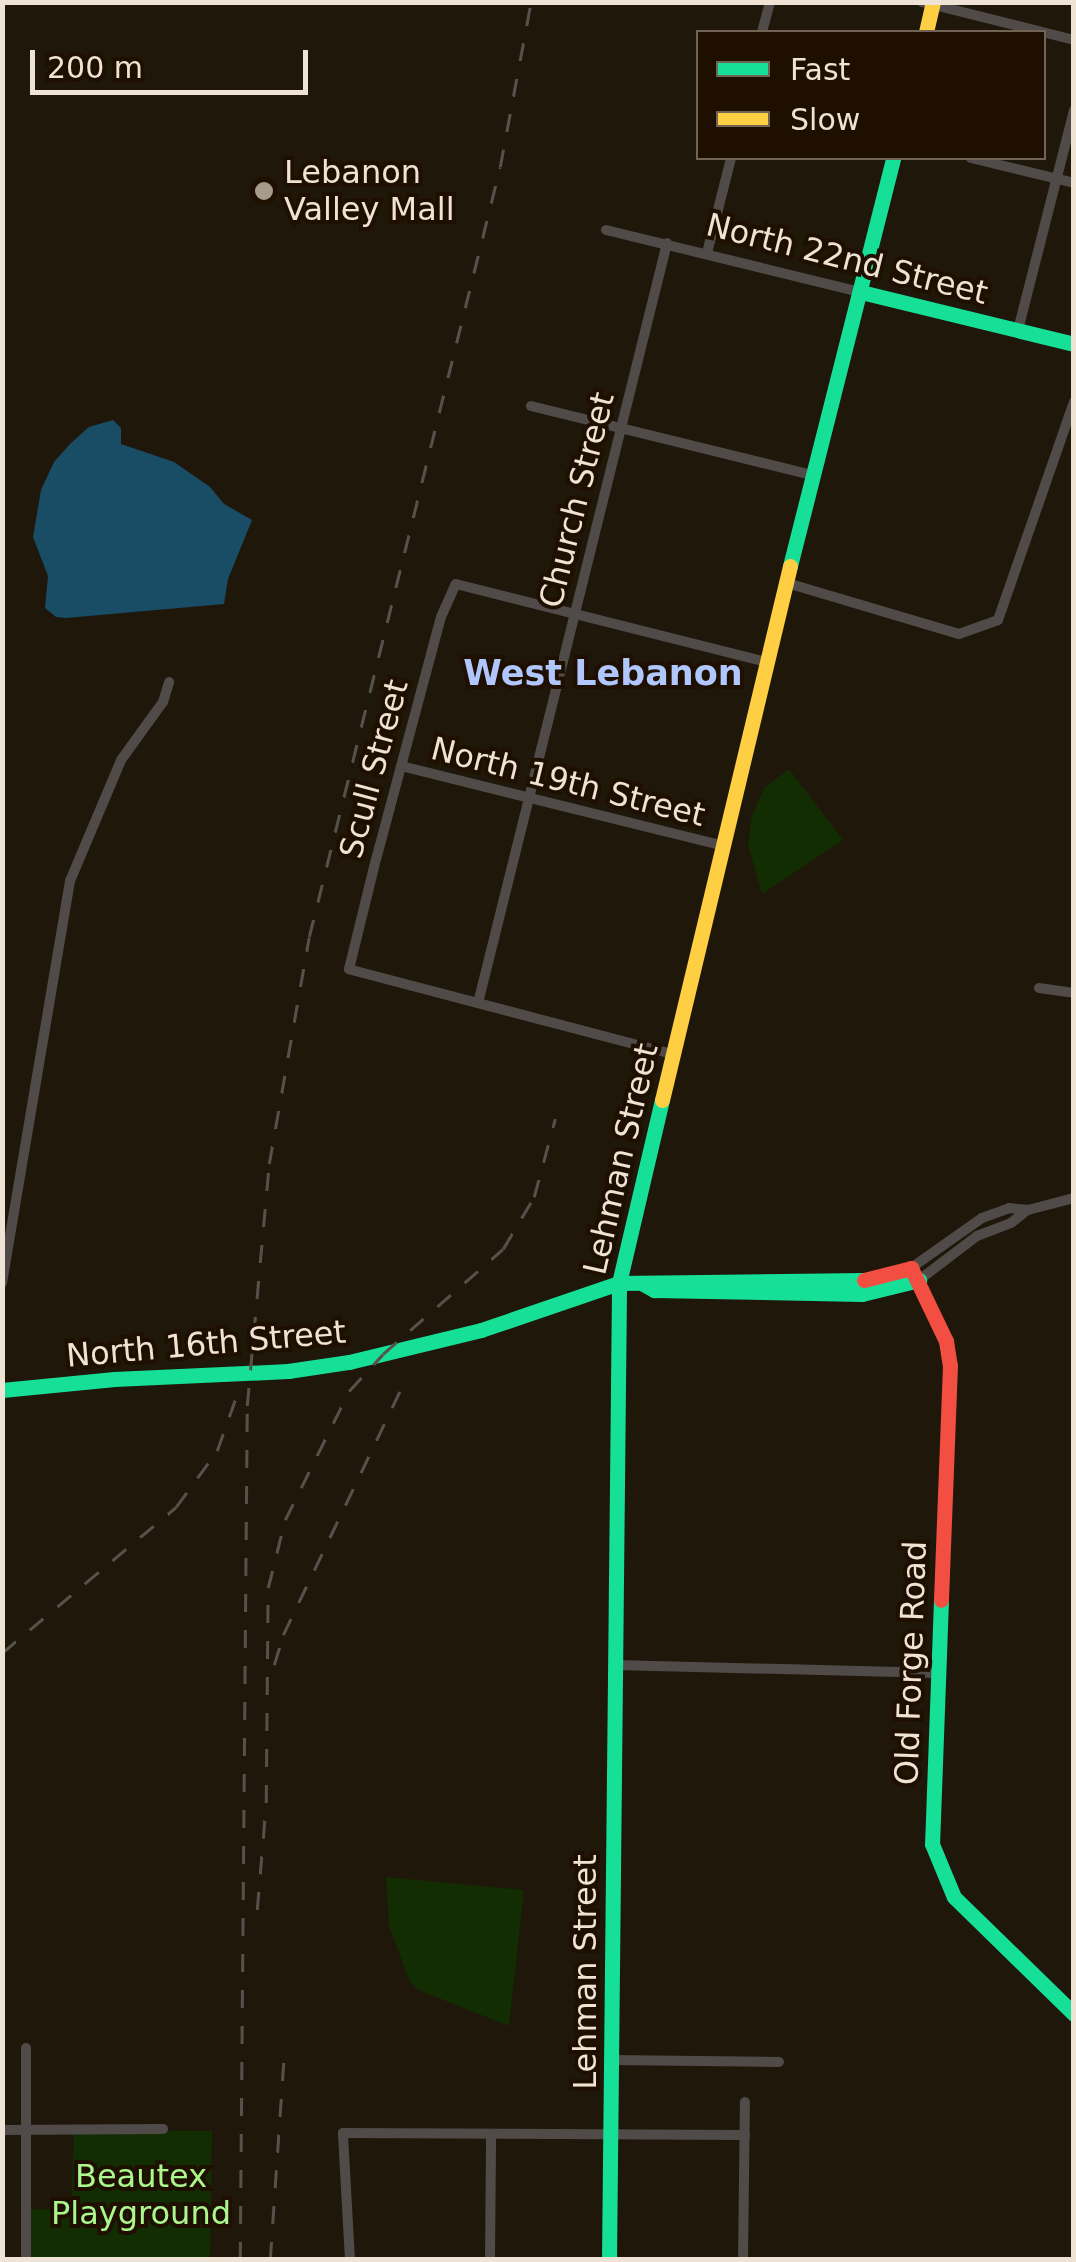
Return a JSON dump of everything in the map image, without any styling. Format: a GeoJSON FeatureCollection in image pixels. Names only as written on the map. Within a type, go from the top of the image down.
{"type":"FeatureCollection","features":[{"type":"Feature","properties":{"kind":"main road"},"geometry":{"type":"LineString","coordinates":[[926,30],[929,3]]}},
{"type":"Feature","properties":{"kind":"main road","name":"Lehman Street"},"geometry":{"type":"LineString","coordinates":[[609,2260],[619,1282],[766,662],[894,160]]}},
{"type":"Feature","properties":{"kind":"main road","name":"North 22nd Street"},"geometry":{"type":"LineString","coordinates":[[861,292],[1074,344]]}},
{"type":"Feature","properties":{"kind":"main road","name":"North 16th Street"},"geometry":{"type":"LineString","coordinates":[[2,1390],[114,1379],[288,1371],[349,1362],[480,1330],[619,1282],[870,1280],[915,1274]]}},
{"type":"Feature","properties":{"kind":"main road","name":"Old Forge Road"},"geometry":{"type":"LineString","coordinates":[[915,1274],[946,1341],[950,1365],[932,1844],[954,1897],[1074,2014]]}},
{"type":"Feature","properties":{"kind":"street"},"geometry":{"type":"LineString","coordinates":[[763,30],[770,2]]}},
{"type":"Feature","properties":{"kind":"street"},"geometry":{"type":"LineString","coordinates":[[929,3],[1035,30]]}},
{"type":"Feature","properties":{"kind":"street"},"geometry":{"type":"LineString","coordinates":[[1046,33],[1074,40]]}},
{"type":"Feature","properties":{"kind":"street"},"geometry":{"type":"LineString","coordinates":[[1018,330],[1074,110]]}},
{"type":"Feature","properties":{"kind":"street"},"geometry":{"type":"LineString","coordinates":[[707,253],[730,160]]}},
{"type":"Feature","properties":{"kind":"street"},"geometry":{"type":"LineString","coordinates":[[979,160],[1074,183]]}},
{"type":"Feature","properties":{"kind":"street","name":"North 22nd Street"},"geometry":{"type":"LineString","coordinates":[[606,230],[861,292]]}},
{"type":"Feature","properties":{"kind":"street","name":"Church Street"},"geometry":{"type":"LineString","coordinates":[[478,1003],[667,243]]}},
{"type":"Feature","properties":{"kind":"street"},"geometry":{"type":"LineString","coordinates":[[787,583],[959,634],[998,620],[1074,402]]}},
{"type":"Feature","properties":{"kind":"street"},"geometry":{"type":"LineString","coordinates":[[530,406],[815,476]]}},
{"type":"Feature","properties":{"kind":"street","name":"Scull Street"},"geometry":{"type":"LineString","coordinates":[[478,1003],[349,969],[400,766],[440,617],[456,584],[576,613]]}},
{"type":"Feature","properties":{"kind":"street"},"geometry":{"type":"LineString","coordinates":[[576,613],[766,662]]}},
{"type":"Feature","properties":{"kind":"street"},"geometry":{"type":"LineString","coordinates":[[2,1283],[70,882],[114,776],[163,702],[169,682]]}},
{"type":"Feature","properties":{"kind":"street","name":"North 19th Street"},"geometry":{"type":"LineString","coordinates":[[400,766],[724,846]]}},
{"type":"Feature","properties":{"kind":"street"},"geometry":{"type":"LineString","coordinates":[[1039,988],[1074,993]]}},
{"type":"Feature","properties":{"kind":"street"},"geometry":{"type":"LineString","coordinates":[[478,1003],[672,1054]]}},
{"type":"Feature","properties":{"kind":"street","name":"North 16th Street"},"geometry":{"type":"LineString","coordinates":[[915,1274],[982,1218],[1009,1208],[1028,1210],[1074,1198]]}},
{"type":"Feature","properties":{"kind":"street"},"geometry":{"type":"LineString","coordinates":[[614,1665],[937,1672]]}},
{"type":"Feature","properties":{"kind":"street"},"geometry":{"type":"LineString","coordinates":[[26,2048],[26,2260]]}},
{"type":"Feature","properties":{"kind":"street"},"geometry":{"type":"LineString","coordinates":[[612,2060],[780,2062]]}},
{"type":"Feature","properties":{"kind":"street"},"geometry":{"type":"LineString","coordinates":[[743,2260],[745,2102]]}},
{"type":"Feature","properties":{"kind":"street"},"geometry":{"type":"LineString","coordinates":[[2,2130],[163,2129]]}},
{"type":"Feature","properties":{"kind":"street"},"geometry":{"type":"LineString","coordinates":[[350,2260],[343,2133],[745,2136]]}},
{"type":"Feature","properties":{"kind":"street"},"geometry":{"type":"LineString","coordinates":[[490,2260],[491,2134]]}},
{"type":"Feature","properties":{"kind":"green space"},"geometry":{"type":"Polygon","coordinates":[[[789,769],[843,840],[762,894],[748,845],[752,815],[765,787],[789,769]]]}},
{"type":"Feature","properties":{"kind":"green space"},"geometry":{"type":"Polygon","coordinates":[[[386,1877],[524,1890],[509,2026],[418,1990],[410,1982],[389,1926],[386,1877]]]}},
{"type":"Feature","properties":{"kind":"green space","name":"Beautex Playground"},"geometry":{"type":"Polygon","coordinates":[[[74,2130],[212,2131],[210,2259],[26,2260],[26,2209],[71,2210],[74,2130]]]}},
{"type":"Feature","properties":{"kind":"water"},"geometry":{"type":"Polygon","coordinates":[[[113,420],[121,428],[121,444],[174,462],[210,487],[224,504],[252,520],[228,579],[224,604],[66,618],[56,617],[45,608],[48,576],[33,537],[41,490],[54,462],[71,443],[89,427],[113,420]]]}},
{"type":"Feature","properties":{"kind":"railway"},"geometry":{"type":"LineString","coordinates":[[240,2260],[247,1406],[269,1164],[309,937],[500,167],[531,2]]}},
{"type":"Feature","properties":{"kind":"railway"},"geometry":{"type":"LineString","coordinates":[[257,1910],[266,1803],[268,1588],[285,1520],[349,1391],[383,1354],[503,1249],[534,1197],[555,1119]]}},
{"type":"Feature","properties":{"kind":"railway"},"geometry":{"type":"LineString","coordinates":[[2,1653],[176,1507],[217,1451],[240,1386]]}},
{"type":"Feature","properties":{"kind":"railway"},"geometry":{"type":"LineString","coordinates":[[274,1665],[283,1635],[401,1389]]}},
{"type":"Feature","properties":{"kind":"railway"},"geometry":{"type":"LineString","coordinates":[[270,2260],[284,2054]]}},
{"type":"Feature","properties":{"kind":"traffic: fast"},"geometry":{"type":"LineString","coordinates":[[790,566],[892,160]]}},
{"type":"Feature","properties":{"kind":"traffic: fast"},"geometry":{"type":"LineString","coordinates":[[861,292],[1074,344]]}},
{"type":"Feature","properties":{"kind":"traffic: fast"},"geometry":{"type":"LineString","coordinates":[[609,2260],[619,1283],[662,1100]]}},
{"type":"Feature","properties":{"kind":"traffic: fast"},"geometry":{"type":"LineString","coordinates":[[2,1390],[114,1379],[288,1371],[349,1362],[481,1330],[619,1283],[864,1280]]}},
{"type":"Feature","properties":{"kind":"traffic: fast"},"geometry":{"type":"LineString","coordinates":[[643,1284],[654,1290],[862,1294],[919,1280]]}},
{"type":"Feature","properties":{"kind":"traffic: fast"},"geometry":{"type":"LineString","coordinates":[[941,1600],[932,1844],[954,1897],[1074,2014]]}},
{"type":"Feature","properties":{"kind":"traffic: slow"},"geometry":{"type":"LineString","coordinates":[[926,30],[933,2]]}},
{"type":"Feature","properties":{"kind":"traffic: slow"},"geometry":{"type":"LineString","coordinates":[[662,1100],[790,566]]}},
{"type":"Feature","properties":{"kind":"traffic: jam"},"geometry":{"type":"LineString","coordinates":[[864,1280],[911,1268],[946,1341],[950,1365],[941,1600]]}},
{"type":"Feature","properties":{"kind":"place","name":"Lebanon Valley Mall"},"geometry":{"type":"Point","coordinates":[264,191]}},
{"type":"Feature","properties":{"kind":"district","name":"West Lebanon"},"geometry":{"type":"Point","coordinates":[603,673]}}]}
